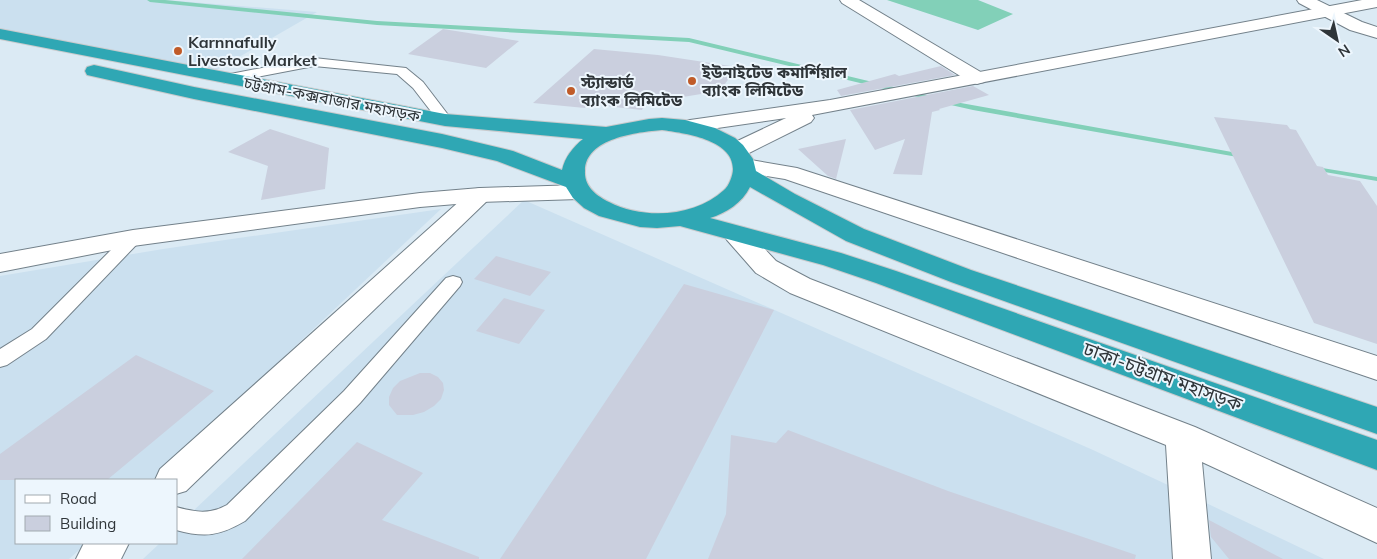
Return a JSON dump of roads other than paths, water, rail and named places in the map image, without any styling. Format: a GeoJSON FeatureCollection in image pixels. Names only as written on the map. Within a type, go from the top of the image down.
{"type":"FeatureCollection","features":[{"type":"Feature","properties":{"kind":"highway","name":"চট্টগ্রাম-কক্সবাজার মহাসড়ক"},"geometry":{"type":"LineString","coordinates":[[0,34],[445,120],[609,134]]}},
{"type":"Feature","properties":{"kind":"highway","name":"চট্টগ্রাম-কক্সবাজার মহাসড়ক"},"geometry":{"type":"LineString","coordinates":[[0,52],[194,93],[442,141],[505,156],[576,187]]}},
{"type":"Feature","properties":{"kind":"highway"},"geometry":{"type":"LineString","coordinates":[[742,163],[736,192],[713,208],[680,218],[649,220],[620,216],[595,206],[576,187],[574,163],[586,146],[609,134],[634,126],[653,124],[690,126],[718,136],[742,163],[786,199],[955,287]]}},
{"type":"Feature","properties":{"kind":"highway"},"geometry":{"type":"LineString","coordinates":[[680,218],[832,259],[955,287]]}},
{"type":"Feature","properties":{"kind":"highway","name":"ঢাকা-চট্টগ্রাম মহাসড়ক"},"geometry":{"type":"LineString","coordinates":[[955,287],[1377,421]]}},
{"type":"Feature","properties":{"kind":"highway","name":"ঢাকা-চট্টগ্রাম মহাসড়ক"},"geometry":{"type":"LineString","coordinates":[[955,287],[1377,455]]}},
{"type":"Feature","properties":{"kind":"street"},"geometry":{"type":"LineString","coordinates":[[848,0],[977,78]]}},
{"type":"Feature","properties":{"kind":"street"},"geometry":{"type":"LineString","coordinates":[[1305,0],[1327,12],[1377,33]]}},
{"type":"Feature","properties":{"kind":"street"},"geometry":{"type":"LineString","coordinates":[[690,126],[830,106],[1305,14],[1327,12],[1377,2]]}},
{"type":"Feature","properties":{"kind":"street"},"geometry":{"type":"LineString","coordinates":[[742,163],[830,106]]}},
{"type":"Feature","properties":{"kind":"street"},"geometry":{"type":"LineString","coordinates":[[742,163],[789,173],[1377,368]]}},
{"type":"Feature","properties":{"kind":"street"},"geometry":{"type":"LineString","coordinates":[[0,263],[134,238],[420,200],[576,187]]}},
{"type":"Feature","properties":{"kind":"street"},"geometry":{"type":"LineString","coordinates":[[174,479],[480,195]]}},
{"type":"Feature","properties":{"kind":"street"},"geometry":{"type":"LineString","coordinates":[[736,234],[766,267],[800,286],[1184,437],[1377,526]]}},
{"type":"Feature","properties":{"kind":"street"},"geometry":{"type":"LineString","coordinates":[[1184,437],[1192,559]]}},
{"type":"Feature","properties":{"kind":"street"},"geometry":{"type":"LineString","coordinates":[[95,559],[109,544]]}},
{"type":"Feature","properties":{"kind":"lane"},"geometry":{"type":"LineString","coordinates":[[225,79],[314,62],[401,71],[418,85],[445,120]]}},
{"type":"Feature","properties":{"kind":"lane"},"geometry":{"type":"LineString","coordinates":[[0,359],[39,334],[134,238]]}},
{"type":"Feature","properties":{"kind":"lane"},"geometry":{"type":"LineString","coordinates":[[178,519],[202,526],[220,522],[236,513],[352,397],[453,282]]}},
{"type":"Feature","properties":{"kind":"waterway"},"geometry":{"type":"LineString","coordinates":[[150,0],[377,23],[689,40],[931,98]]}},
{"type":"Feature","properties":{"kind":"waterway"},"geometry":{"type":"LineString","coordinates":[[944,102],[1243,156]]}},
{"type":"Feature","properties":{"kind":"waterway"},"geometry":{"type":"LineString","coordinates":[[1313,168],[1377,179]]}},
{"type":"Feature","properties":{"kind":"place","name":"Karnnafully Livestock Market"},"geometry":{"type":"Point","coordinates":[178,51]}},
{"type":"Feature","properties":{"kind":"place","name":"ইউনাইটেড কমার্শিয়াল ব্যাংক লিমিটেড"},"geometry":{"type":"Point","coordinates":[692,81]}},
{"type":"Feature","properties":{"kind":"place","name":"স্ট্যান্ডার্ড ব্যাংক লিমিটেড"},"geometry":{"type":"Point","coordinates":[571,91]}}]}
